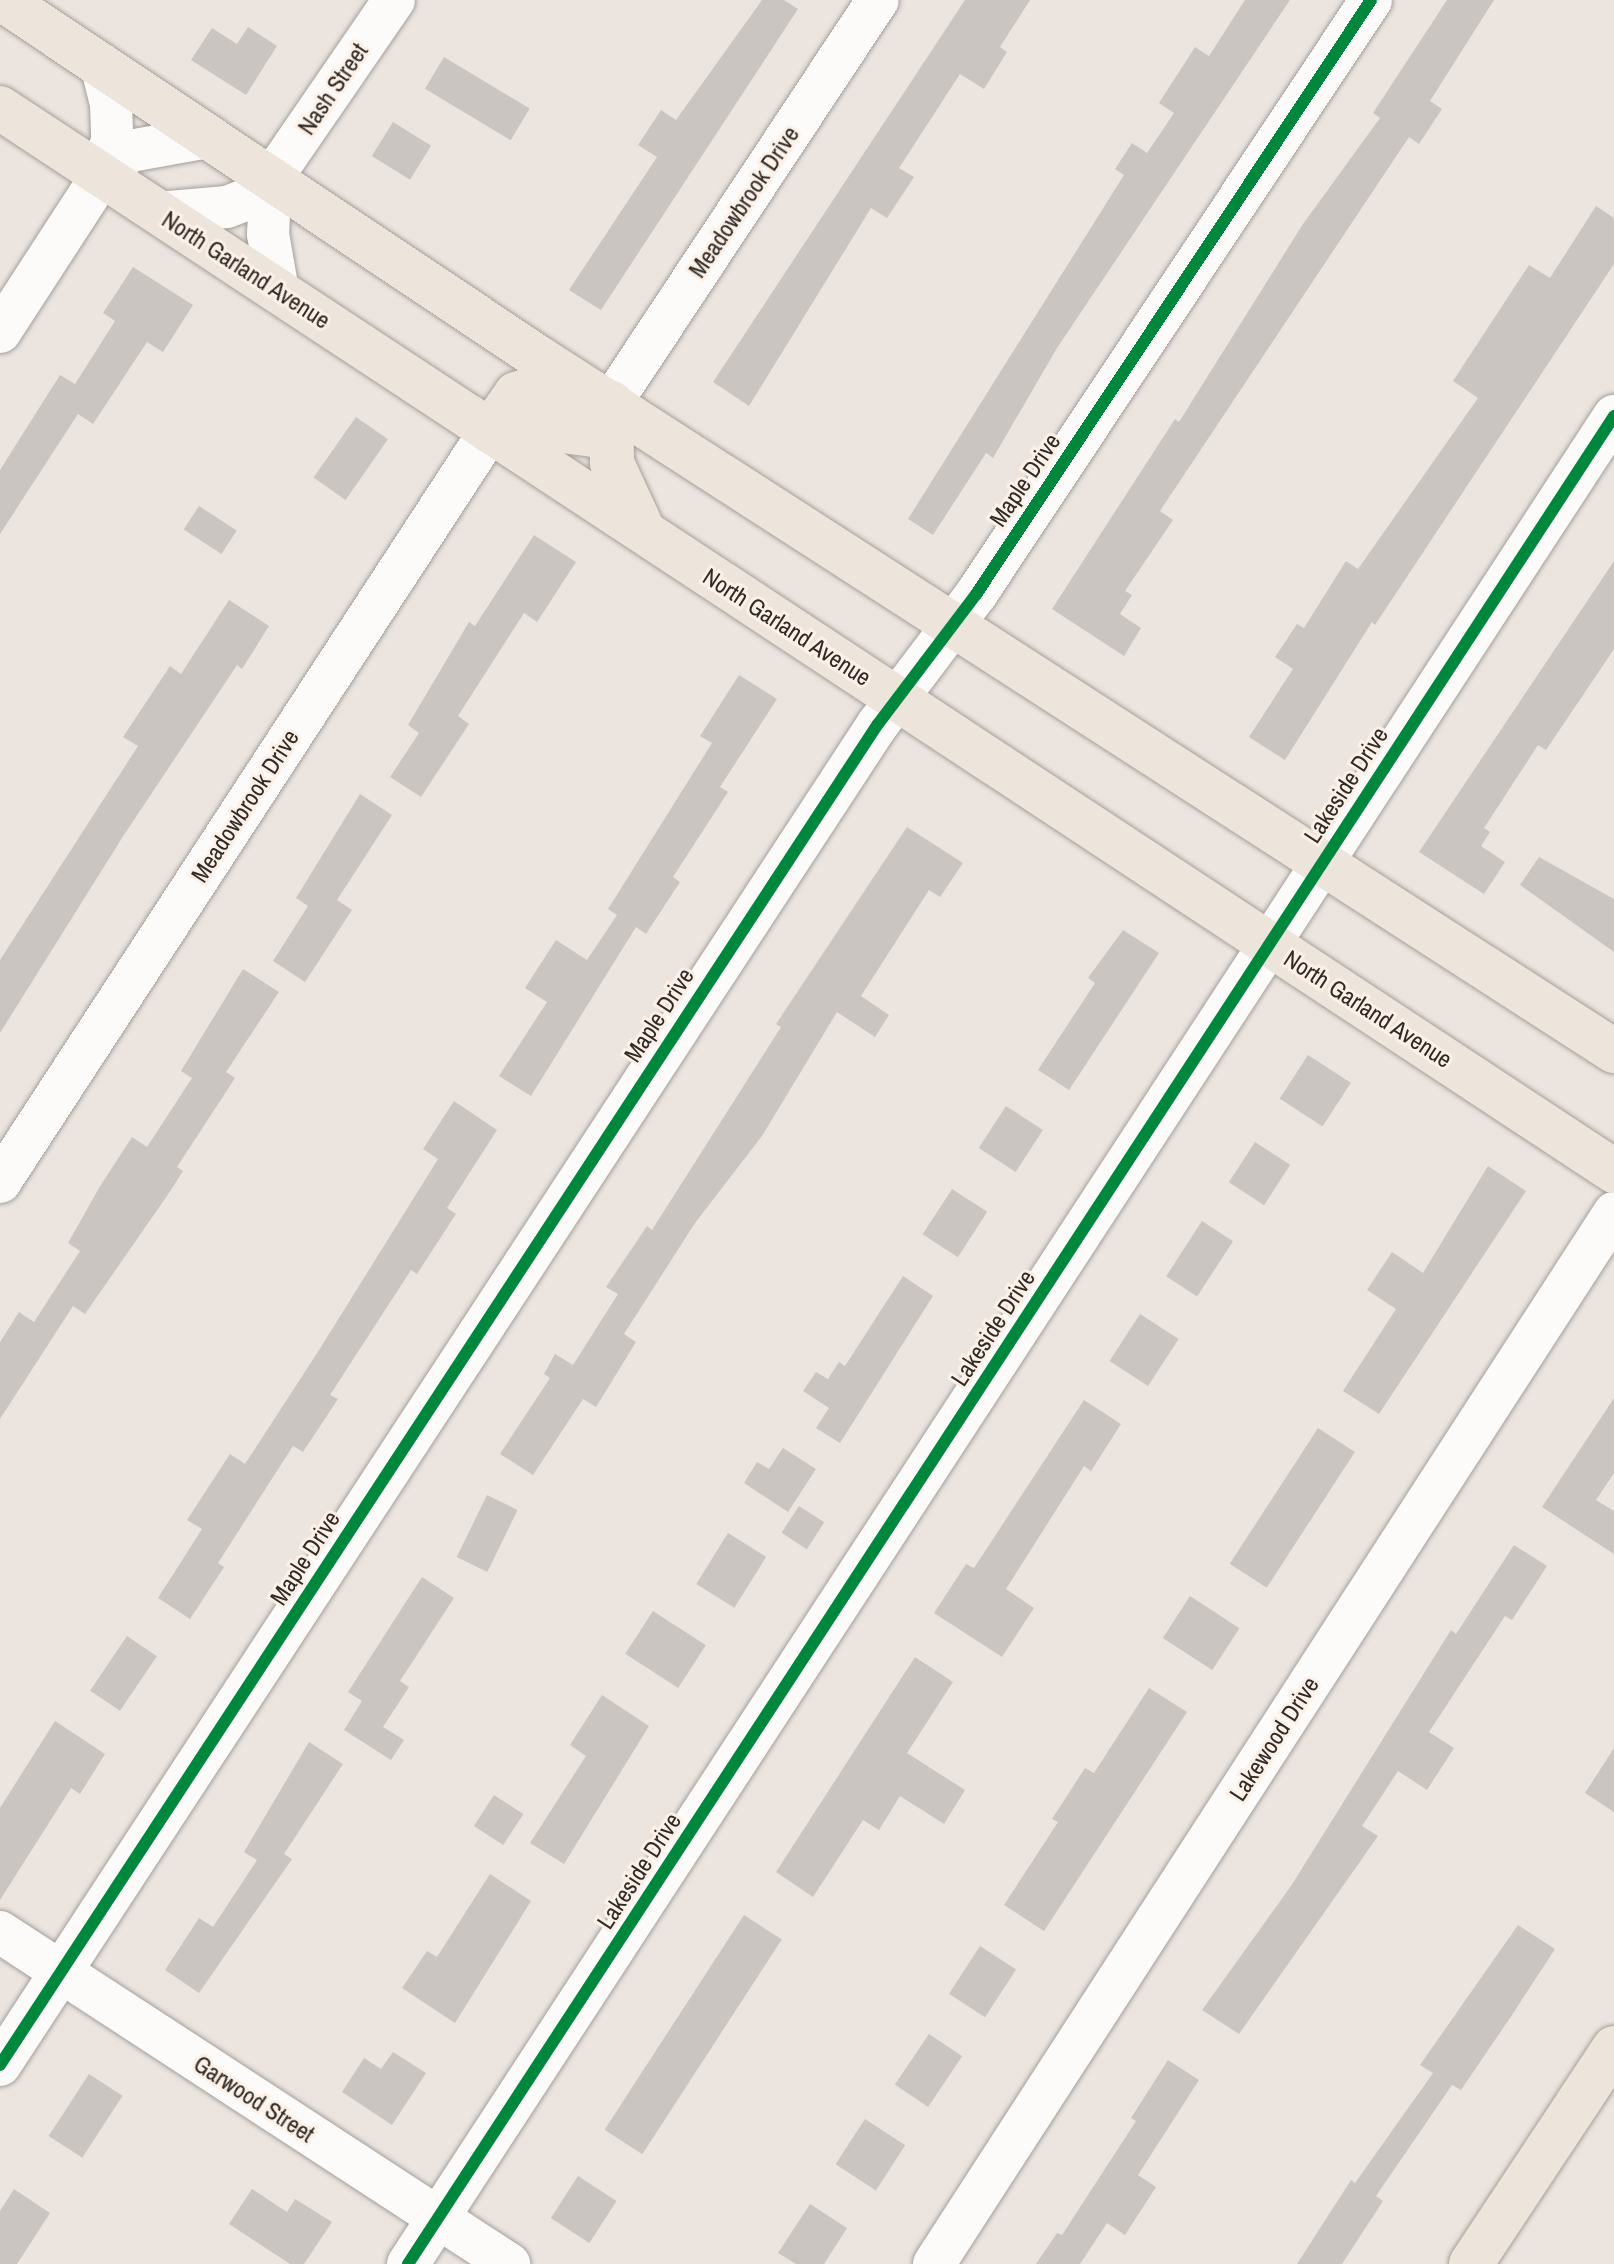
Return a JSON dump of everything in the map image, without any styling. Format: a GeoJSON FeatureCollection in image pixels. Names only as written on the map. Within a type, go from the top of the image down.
{"type":"FeatureCollection","features":[{"type":"Feature","properties":{"kind":"main road"},"geometry":{"type":"LineString","coordinates":[[3,0],[463,307],[1614,1051]]}},
{"type":"Feature","properties":{"kind":"main road","name":"North Garland Avenue"},"geometry":{"type":"LineString","coordinates":[[0,108],[1614,1171]]}},
{"type":"Feature","properties":{"kind":"main road"},"geometry":{"type":"LineString","coordinates":[[463,307],[483,328],[500,374],[490,431],[523,426],[593,435],[611,403]]}},
{"type":"Feature","properties":{"kind":"main road"},"geometry":{"type":"LineString","coordinates":[[611,403],[612,463],[644,533]]}},
{"type":"Feature","properties":{"kind":"main road"},"geometry":{"type":"LineString","coordinates":[[1471,2264],[1614,2048]]}},
{"type":"Feature","properties":{"kind":"street","name":"Nash Street"},"geometry":{"type":"LineString","coordinates":[[158,213],[227,207],[253,197],[271,179],[394,0]]}},
{"type":"Feature","properties":{"kind":"street","name":"Meadowbrook Drive"},"geometry":{"type":"LineString","coordinates":[[611,403],[878,0]]}},
{"type":"Feature","properties":{"kind":"street","name":"Maple Drive"},"geometry":{"type":"LineString","coordinates":[[0,2065],[895,698],[954,624],[1371,0]]}},
{"type":"Feature","properties":{"kind":"street"},"geometry":{"type":"LineString","coordinates":[[101,64],[111,104],[112,140],[102,175]]}},
{"type":"Feature","properties":{"kind":"street"},"geometry":{"type":"LineString","coordinates":[[0,332],[102,175],[130,151],[208,137]]}},
{"type":"Feature","properties":{"kind":"street"},"geometry":{"type":"LineString","coordinates":[[271,179],[268,234],[278,291]]}},
{"type":"Feature","properties":{"kind":"street","name":"Lakeside Drive"},"geometry":{"type":"LineString","coordinates":[[408,2264],[1614,416]]}},
{"type":"Feature","properties":{"kind":"street","name":"Meadowbrook Drive"},"geometry":{"type":"LineString","coordinates":[[0,1182],[490,431]]}},
{"type":"Feature","properties":{"kind":"street","name":"Lakewood Drive"},"geometry":{"type":"LineString","coordinates":[[934,2264],[1614,1213]]}},
{"type":"Feature","properties":{"kind":"street","name":"Garwood Street"},"geometry":{"type":"LineString","coordinates":[[0,1932],[509,2264]]}},
{"type":"Feature","properties":{"kind":"building"},"geometry":{"type":"Polygon","coordinates":[[[762,0],[784,0],[798,9],[601,310],[569,290],[657,157],[638,145],[661,110],[676,120],[762,0]]]}},
{"type":"Feature","properties":{"kind":"building"},"geometry":{"type":"Polygon","coordinates":[[[965,0],[1030,0],[1000,47],[1007,52],[984,89],[960,74],[899,168],[914,177],[887,218],[871,208],[749,406],[713,382],[965,0]]]}},
{"type":"Feature","properties":{"kind":"building"},"geometry":{"type":"Polygon","coordinates":[[[1245,0],[1290,0],[1057,348],[993,458],[986,453],[933,535],[908,519],[1124,175],[1115,169],[1132,143],[1147,153],[1174,113],[1159,103],[1195,47],[1209,56],[1245,0]]]}},
{"type":"Feature","properties":{"kind":"building"},"geometry":{"type":"Polygon","coordinates":[[[1447,0],[1494,0],[1430,101],[1442,109],[1419,144],[1409,137],[1160,511],[1173,520],[1125,591],[1132,595],[1120,614],[1141,628],[1124,656],[1052,609],[1175,419],[1179,422],[1303,224],[1380,118],[1373,113],[1447,0]]]}},
{"type":"Feature","properties":{"kind":"building"},"geometry":{"type":"Polygon","coordinates":[[[248,27],[277,46],[246,95],[191,60],[212,28],[237,44],[248,27]]]}},
{"type":"Feature","properties":{"kind":"building"},"geometry":{"type":"Polygon","coordinates":[[[444,57],[530,109],[511,140],[425,89],[444,57]]]}},
{"type":"Feature","properties":{"kind":"building"},"geometry":{"type":"Polygon","coordinates":[[[393,122],[431,146],[410,180],[372,156],[393,122]]]}},
{"type":"Feature","properties":{"kind":"building"},"geometry":{"type":"Polygon","coordinates":[[[1596,206],[1614,218],[1614,264],[1375,625],[1372,622],[1285,760],[1249,737],[1293,669],[1275,657],[1297,624],[1304,628],[1346,561],[1358,569],[1478,398],[1453,381],[1529,265],[1550,278],[1596,206]]]}},
{"type":"Feature","properties":{"kind":"building"},"geometry":{"type":"Polygon","coordinates":[[[133,267],[193,305],[163,352],[147,342],[93,424],[78,414],[0,534],[0,470],[60,375],[75,384],[115,321],[103,313],[133,267]]]}},
{"type":"Feature","properties":{"kind":"building"},"geometry":{"type":"Polygon","coordinates":[[[356,417],[388,439],[346,500],[314,478],[356,417]]]}},
{"type":"Feature","properties":{"kind":"building"},"geometry":{"type":"Polygon","coordinates":[[[199,506],[237,531],[221,554],[184,529],[199,506]]]}},
{"type":"Feature","properties":{"kind":"building"},"geometry":{"type":"Polygon","coordinates":[[[534,535],[576,562],[537,622],[524,613],[458,716],[469,724],[421,797],[390,777],[419,733],[408,725],[469,622],[475,626],[534,535]]]}},
{"type":"Feature","properties":{"kind":"building"},"geometry":{"type":"Polygon","coordinates":[[[1614,561],[1614,649],[1546,750],[1538,745],[1484,828],[1490,832],[1481,846],[1505,862],[1484,894],[1419,852],[1614,561]]]}},
{"type":"Feature","properties":{"kind":"building"},"geometry":{"type":"Polygon","coordinates":[[[229,600],[269,626],[242,669],[237,665],[122,838],[0,1033],[0,960],[138,746],[123,737],[170,666],[181,674],[229,600]]]}},
{"type":"Feature","properties":{"kind":"building"},"geometry":{"type":"Polygon","coordinates":[[[739,675],[777,699],[720,787],[728,792],[673,877],[680,882],[646,934],[636,927],[531,1096],[499,1076],[547,1002],[525,988],[556,940],[587,960],[617,915],[608,909],[712,743],[700,736],[739,675]]]}},
{"type":"Feature","properties":{"kind":"building"},"geometry":{"type":"Polygon","coordinates":[[[360,794],[392,815],[337,900],[352,910],[305,982],[273,961],[308,906],[296,898],[360,794]]]}},
{"type":"Feature","properties":{"kind":"building"},"geometry":{"type":"Polygon","coordinates":[[[907,827],[963,863],[940,897],[929,890],[861,996],[889,1015],[875,1037],[837,1012],[762,1136],[695,1223],[624,1334],[636,1342],[596,1407],[583,1399],[533,1475],[500,1454],[550,1378],[544,1374],[555,1354],[573,1365],[618,1294],[606,1287],[647,1226],[652,1230],[781,1027],[776,1024],[907,827]]]}},
{"type":"Feature","properties":{"kind":"building"},"geometry":{"type":"Polygon","coordinates":[[[1539,857],[1614,899],[1614,952],[1520,885],[1539,857]]]}},
{"type":"Feature","properties":{"kind":"building"},"geometry":{"type":"Polygon","coordinates":[[[1123,930],[1159,953],[1069,1090],[1038,1070],[1095,983],[1088,978],[1123,930]]]}},
{"type":"Feature","properties":{"kind":"building"},"geometry":{"type":"Polygon","coordinates":[[[243,969],[279,992],[226,1072],[235,1078],[177,1167],[183,1171],[169,1193],[85,1314],[73,1306],[0,1419],[0,1342],[19,1312],[34,1322],[80,1251],[68,1243],[99,1188],[132,1137],[147,1147],[192,1078],[181,1071],[243,969]]]}},
{"type":"Feature","properties":{"kind":"building"},"geometry":{"type":"Polygon","coordinates":[[[1308,1055],[1351,1083],[1322,1126],[1280,1099],[1308,1055]]]}},
{"type":"Feature","properties":{"kind":"building"},"geometry":{"type":"Polygon","coordinates":[[[454,1101],[497,1130],[447,1208],[456,1214],[417,1274],[411,1270],[330,1395],[338,1399],[303,1452],[293,1446],[218,1563],[224,1567],[190,1619],[158,1598],[202,1529],[187,1520],[230,1454],[245,1464],[321,1347],[438,1159],[423,1149],[454,1101]]]}},
{"type":"Feature","properties":{"kind":"building"},"geometry":{"type":"Polygon","coordinates":[[[1006,1106],[1043,1130],[1016,1172],[979,1148],[1006,1106]]]}},
{"type":"Feature","properties":{"kind":"building"},"geometry":{"type":"Polygon","coordinates":[[[1255,1142],[1290,1165],[1264,1205],[1229,1182],[1255,1142]]]}},
{"type":"Feature","properties":{"kind":"building"},"geometry":{"type":"Polygon","coordinates":[[[1488,1166],[1526,1191],[1379,1414],[1343,1391],[1396,1309],[1367,1290],[1392,1252],[1423,1273],[1488,1166]]]}},
{"type":"Feature","properties":{"kind":"building"},"geometry":{"type":"Polygon","coordinates":[[[952,1189],[987,1212],[958,1257],[923,1234],[952,1189]]]}},
{"type":"Feature","properties":{"kind":"building"},"geometry":{"type":"Polygon","coordinates":[[[1202,1221],[1233,1241],[1197,1297],[1166,1276],[1202,1221]]]}},
{"type":"Feature","properties":{"kind":"building"},"geometry":{"type":"Polygon","coordinates":[[[903,1276],[933,1296],[840,1443],[816,1428],[829,1408],[803,1391],[816,1372],[828,1379],[839,1362],[845,1366],[903,1276]]]}},
{"type":"Feature","properties":{"kind":"building"},"geometry":{"type":"Polygon","coordinates":[[[1140,1314],[1179,1339],[1148,1386],[1110,1361],[1140,1314]]]}},
{"type":"Feature","properties":{"kind":"building"},"geometry":{"type":"Polygon","coordinates":[[[1614,1398],[1614,1473],[1596,1500],[1614,1511],[1614,1554],[1542,1507],[1614,1398]]]}},
{"type":"Feature","properties":{"kind":"building"},"geometry":{"type":"Polygon","coordinates":[[[1084,1400],[1121,1424],[1091,1471],[1084,1466],[1006,1589],[1034,1608],[1002,1657],[934,1613],[966,1564],[974,1568],[1084,1400]]]}},
{"type":"Feature","properties":{"kind":"building"},"geometry":{"type":"Polygon","coordinates":[[[1318,1428],[1355,1452],[1267,1588],[1230,1564],[1318,1428]]]}},
{"type":"Feature","properties":{"kind":"building"},"geometry":{"type":"Polygon","coordinates":[[[783,1448],[816,1469],[788,1512],[744,1483],[757,1462],[769,1469],[783,1448]]]}},
{"type":"Feature","properties":{"kind":"building"},"geometry":{"type":"Polygon","coordinates":[[[487,1495],[518,1510],[487,1572],[457,1557],[487,1495]]]}},
{"type":"Feature","properties":{"kind":"building"},"geometry":{"type":"Polygon","coordinates":[[[799,1506],[824,1522],[807,1549],[782,1533],[799,1506]]]}},
{"type":"Feature","properties":{"kind":"building"},"geometry":{"type":"Polygon","coordinates":[[[728,1533],[766,1557],[734,1608],[696,1584],[728,1533]]]}},
{"type":"Feature","properties":{"kind":"building"},"geometry":{"type":"Polygon","coordinates":[[[1514,1545],[1547,1566],[1512,1620],[1505,1616],[1429,1732],[1454,1748],[1427,1790],[1398,1771],[1362,1826],[1378,1836],[1239,2034],[1202,2010],[1291,1886],[1451,1630],[1456,1634],[1514,1545]]]}},
{"type":"Feature","properties":{"kind":"building"},"geometry":{"type":"Polygon","coordinates":[[[422,1577],[454,1598],[400,1681],[409,1687],[383,1727],[404,1740],[391,1760],[344,1730],[362,1701],[348,1692],[422,1577]]]}},
{"type":"Feature","properties":{"kind":"building"},"geometry":{"type":"Polygon","coordinates":[[[1190,1596],[1239,1628],[1212,1670],[1163,1638],[1190,1596]]]}},
{"type":"Feature","properties":{"kind":"building"},"geometry":{"type":"Polygon","coordinates":[[[653,1611],[706,1645],[678,1688],[625,1654],[653,1611]]]}},
{"type":"Feature","properties":{"kind":"building"},"geometry":{"type":"Polygon","coordinates":[[[127,1636],[157,1656],[120,1711],[90,1691],[127,1636]]]}},
{"type":"Feature","properties":{"kind":"building"},"geometry":{"type":"Polygon","coordinates":[[[915,1657],[953,1682],[907,1753],[965,1790],[944,1824],[900,1796],[879,1830],[863,1820],[813,1897],[776,1872],[915,1657]]]}},
{"type":"Feature","properties":{"kind":"building"},"geometry":{"type":"Polygon","coordinates":[[[1149,1688],[1187,1712],[1044,1931],[1004,1905],[1058,1822],[1052,1819],[1085,1768],[1094,1773],[1149,1688]]]}},
{"type":"Feature","properties":{"kind":"building"},"geometry":{"type":"Polygon","coordinates":[[[602,1695],[649,1726],[564,1864],[530,1843],[586,1756],[570,1745],[602,1695]]]}},
{"type":"Feature","properties":{"kind":"building"},"geometry":{"type":"Polygon","coordinates":[[[55,1721],[105,1754],[80,1794],[71,1788],[0,1900],[0,1808],[55,1721]]]}},
{"type":"Feature","properties":{"kind":"building"},"geometry":{"type":"Polygon","coordinates":[[[309,1742],[343,1764],[284,1854],[292,1859],[199,1993],[165,1970],[199,1918],[213,1927],[257,1860],[244,1852],[309,1742]]]}},
{"type":"Feature","properties":{"kind":"building"},"geometry":{"type":"Polygon","coordinates":[[[1614,1748],[1614,1812],[1585,1793],[1614,1748]]]}},
{"type":"Feature","properties":{"kind":"building"},"geometry":{"type":"Polygon","coordinates":[[[494,1795],[523,1814],[503,1845],[474,1826],[494,1795]]]}},
{"type":"Feature","properties":{"kind":"building"},"geometry":{"type":"Polygon","coordinates":[[[490,1874],[531,1901],[455,2023],[402,1988],[427,1951],[437,1957],[490,1874]]]}},
{"type":"Feature","properties":{"kind":"building"},"geometry":{"type":"Polygon","coordinates":[[[744,1915],[782,1940],[642,2154],[605,2130],[744,1915]]]}},
{"type":"Feature","properties":{"kind":"building"},"geometry":{"type":"Polygon","coordinates":[[[1518,1925],[1555,1949],[1461,2090],[1452,2085],[1376,2196],[1383,2201],[1342,2264],[1297,2264],[1351,2180],[1355,2183],[1433,2073],[1420,2065],[1518,1925]]]}},
{"type":"Feature","properties":{"kind":"building"},"geometry":{"type":"Polygon","coordinates":[[[980,1946],[1016,1969],[985,2017],[949,1994],[980,1946]]]}},
{"type":"Feature","properties":{"kind":"building"},"geometry":{"type":"Polygon","coordinates":[[[929,2034],[962,2056],[928,2107],[895,2085],[929,2034]]]}},
{"type":"Feature","properties":{"kind":"building"},"geometry":{"type":"Polygon","coordinates":[[[393,2052],[426,2073],[392,2125],[342,2092],[364,2058],[381,2069],[393,2052]]]}},
{"type":"Feature","properties":{"kind":"building"},"geometry":{"type":"Polygon","coordinates":[[[1168,2060],[1199,2080],[1138,2175],[1156,2187],[1125,2235],[1107,2223],[1080,2264],[1036,2264],[1057,2233],[1062,2235],[1136,2121],[1131,2118],[1168,2060]]]}},
{"type":"Feature","properties":{"kind":"building"},"geometry":{"type":"Polygon","coordinates":[[[89,2074],[123,2096],[82,2158],[49,2136],[89,2074]]]}},
{"type":"Feature","properties":{"kind":"building"},"geometry":{"type":"Polygon","coordinates":[[[865,2119],[905,2145],[876,2190],[836,2164],[865,2119]]]}},
{"type":"Feature","properties":{"kind":"building"},"geometry":{"type":"Polygon","coordinates":[[[578,2176],[617,2201],[589,2243],[551,2218],[578,2176]]]}},
{"type":"Feature","properties":{"kind":"building"},"geometry":{"type":"Polygon","coordinates":[[[14,2189],[50,2213],[17,2264],[0,2264],[0,2211],[14,2189]]]}},
{"type":"Feature","properties":{"kind":"building"},"geometry":{"type":"Polygon","coordinates":[[[252,2189],[287,2212],[295,2199],[332,2222],[304,2264],[290,2264],[229,2224],[252,2189]]]}},
{"type":"Feature","properties":{"kind":"building"},"geometry":{"type":"Polygon","coordinates":[[[810,2204],[847,2228],[824,2264],[796,2264],[778,2253],[810,2204]]]}},
{"type":"Feature","properties":{"kind":"cycle path"},"geometry":{"type":"LineString","coordinates":[[0,2065],[878,724],[977,593],[1371,0]]}},
{"type":"Feature","properties":{"kind":"cycle path"},"geometry":{"type":"LineString","coordinates":[[408,2264],[1614,416]]}}]}
